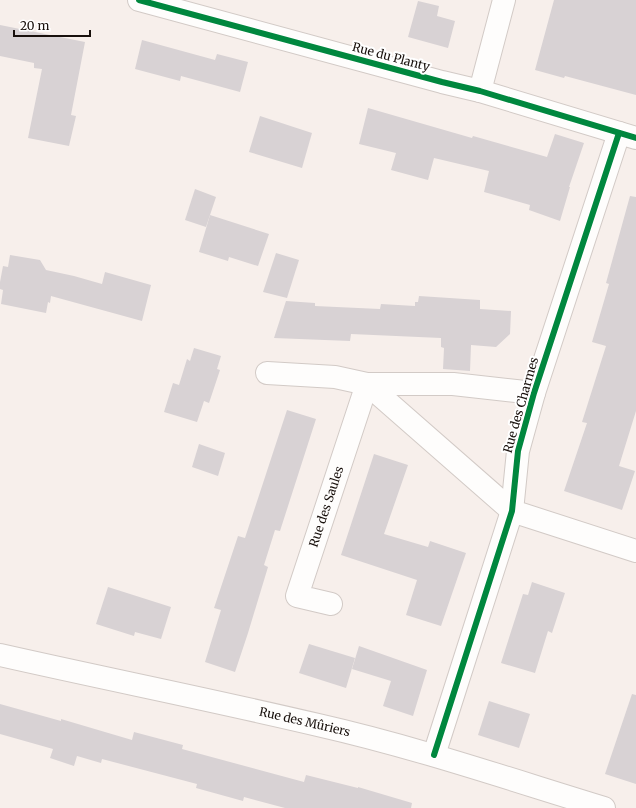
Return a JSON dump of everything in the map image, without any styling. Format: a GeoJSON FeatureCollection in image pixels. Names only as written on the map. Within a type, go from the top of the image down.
{"type":"FeatureCollection","features":[{"type":"Feature","properties":{"kind":"street","name":"Rue du Planty"},"geometry":{"type":"LineString","coordinates":[[139,0],[442,82],[480,90],[628,135]]}},
{"type":"Feature","properties":{"kind":"street"},"geometry":{"type":"LineString","coordinates":[[480,90],[504,0]]}},
{"type":"Feature","properties":{"kind":"street","name":"Rue des Charmes"},"geometry":{"type":"LineString","coordinates":[[434,755],[512,511],[518,451],[534,393],[628,135]]}},
{"type":"Feature","properties":{"kind":"street"},"geometry":{"type":"LineString","coordinates":[[267,373],[335,377],[367,384],[453,384],[534,393]]}},
{"type":"Feature","properties":{"kind":"street"},"geometry":{"type":"LineString","coordinates":[[367,384],[512,511],[636,550]]}},
{"type":"Feature","properties":{"kind":"street","name":"Rue des Saules"},"geometry":{"type":"LineString","coordinates":[[331,604],[297,596],[367,384]]}},
{"type":"Feature","properties":{"kind":"street","name":"Rue des Mûriers"},"geometry":{"type":"LineString","coordinates":[[0,655],[319,725],[434,755],[604,808]]}},
{"type":"Feature","properties":{"kind":"building"},"geometry":{"type":"Polygon","coordinates":[[[554,0],[636,0],[636,95],[565,76],[564,78],[535,70],[554,0]]]}},
{"type":"Feature","properties":{"kind":"building"},"geometry":{"type":"Polygon","coordinates":[[[418,1],[439,6],[437,16],[455,21],[448,48],[408,37],[418,1]]]}},
{"type":"Feature","properties":{"kind":"building"},"geometry":{"type":"Polygon","coordinates":[[[0,25],[85,42],[71,115],[76,116],[69,146],[28,138],[42,69],[34,68],[34,63],[0,56],[0,25]]]}},
{"type":"Feature","properties":{"kind":"building"},"geometry":{"type":"Polygon","coordinates":[[[142,40],[215,60],[217,54],[248,62],[240,92],[181,76],[180,81],[135,69],[142,40]]]}},
{"type":"Feature","properties":{"kind":"building"},"geometry":{"type":"Polygon","coordinates":[[[368,108],[472,138],[473,136],[547,157],[555,134],[584,143],[569,187],[560,221],[529,210],[530,205],[484,192],[489,171],[434,158],[428,180],[391,170],[396,153],[359,144],[368,108]]]}},
{"type":"Feature","properties":{"kind":"building"},"geometry":{"type":"Polygon","coordinates":[[[260,116],[312,133],[302,168],[249,152],[260,116]]]}},
{"type":"Feature","properties":{"kind":"building"},"geometry":{"type":"Polygon","coordinates":[[[195,189],[216,197],[206,227],[185,220],[195,189]]]}},
{"type":"Feature","properties":{"kind":"building"},"geometry":{"type":"Polygon","coordinates":[[[630,196],[636,197],[636,411],[619,466],[635,471],[622,510],[564,491],[587,423],[582,422],[606,346],[592,342],[609,284],[606,283],[630,196]]]}},
{"type":"Feature","properties":{"kind":"building"},"geometry":{"type":"Polygon","coordinates":[[[210,215],[269,234],[258,266],[229,257],[228,261],[199,252],[210,215]]]}},
{"type":"Feature","properties":{"kind":"building"},"geometry":{"type":"Polygon","coordinates":[[[276,253],[299,260],[287,298],[263,292],[276,253]]]}},
{"type":"Feature","properties":{"kind":"building"},"geometry":{"type":"Polygon","coordinates":[[[10,255],[40,260],[46,270],[102,284],[105,272],[151,285],[142,321],[51,296],[46,313],[1,304],[3,290],[0,289],[0,282],[3,266],[8,267],[10,255]]]}},
{"type":"Feature","properties":{"kind":"building"},"geometry":{"type":"Polygon","coordinates":[[[419,296],[480,300],[480,309],[511,311],[510,334],[496,347],[471,345],[470,371],[443,369],[444,348],[441,347],[441,338],[351,334],[350,341],[274,338],[286,301],[315,303],[315,306],[380,309],[381,304],[415,306],[415,302],[418,302],[419,296]]]}},
{"type":"Feature","properties":{"kind":"building"},"geometry":{"type":"Polygon","coordinates":[[[194,348],[221,356],[217,369],[220,370],[209,403],[204,401],[197,422],[164,412],[173,383],[179,385],[187,359],[190,361],[194,348]]]}},
{"type":"Feature","properties":{"kind":"building"},"geometry":{"type":"Polygon","coordinates":[[[287,410],[316,419],[280,531],[275,530],[264,565],[268,567],[235,672],[205,662],[221,610],[214,608],[238,536],[245,538],[287,410]]]}},
{"type":"Feature","properties":{"kind":"building"},"geometry":{"type":"Polygon","coordinates":[[[199,444],[225,453],[218,476],[192,467],[199,444]]]}},
{"type":"Feature","properties":{"kind":"building"},"geometry":{"type":"Polygon","coordinates":[[[374,454],[408,465],[384,534],[428,547],[430,541],[466,553],[441,626],[406,615],[417,580],[341,555],[374,454]]]}},
{"type":"Feature","properties":{"kind":"building"},"geometry":{"type":"Polygon","coordinates":[[[532,582],[565,593],[552,633],[548,631],[535,673],[501,663],[523,594],[528,595],[532,582]]]}},
{"type":"Feature","properties":{"kind":"building"},"geometry":{"type":"Polygon","coordinates":[[[108,587],[171,607],[161,639],[135,632],[134,636],[96,624],[108,587]]]}},
{"type":"Feature","properties":{"kind":"building"},"geometry":{"type":"Polygon","coordinates":[[[309,644],[355,658],[346,688],[299,673],[309,644]]]}},
{"type":"Feature","properties":{"kind":"building"},"geometry":{"type":"Polygon","coordinates":[[[359,646],[427,670],[413,716],[383,706],[391,681],[352,669],[359,646]]]}},
{"type":"Feature","properties":{"kind":"building"},"geometry":{"type":"Polygon","coordinates":[[[632,694],[636,695],[636,784],[605,774],[632,694]]]}},
{"type":"Feature","properties":{"kind":"building"},"geometry":{"type":"Polygon","coordinates":[[[489,701],[530,714],[519,748],[478,735],[489,701]]]}},
{"type":"Feature","properties":{"kind":"building"},"geometry":{"type":"Polygon","coordinates":[[[0,704],[61,721],[61,719],[132,740],[134,732],[183,745],[182,749],[304,782],[306,775],[358,787],[412,803],[411,808],[285,808],[244,797],[243,801],[196,788],[197,784],[102,759],[101,763],[77,756],[74,766],[50,758],[53,749],[0,734],[0,704]]]}},
{"type":"Feature","properties":{"kind":"cycle path"},"geometry":{"type":"LineString","coordinates":[[139,0],[480,91],[636,138]]}},
{"type":"Feature","properties":{"kind":"cycle path"},"geometry":{"type":"LineString","coordinates":[[434,755],[512,511],[518,451],[534,393],[619,133]]}}]}
